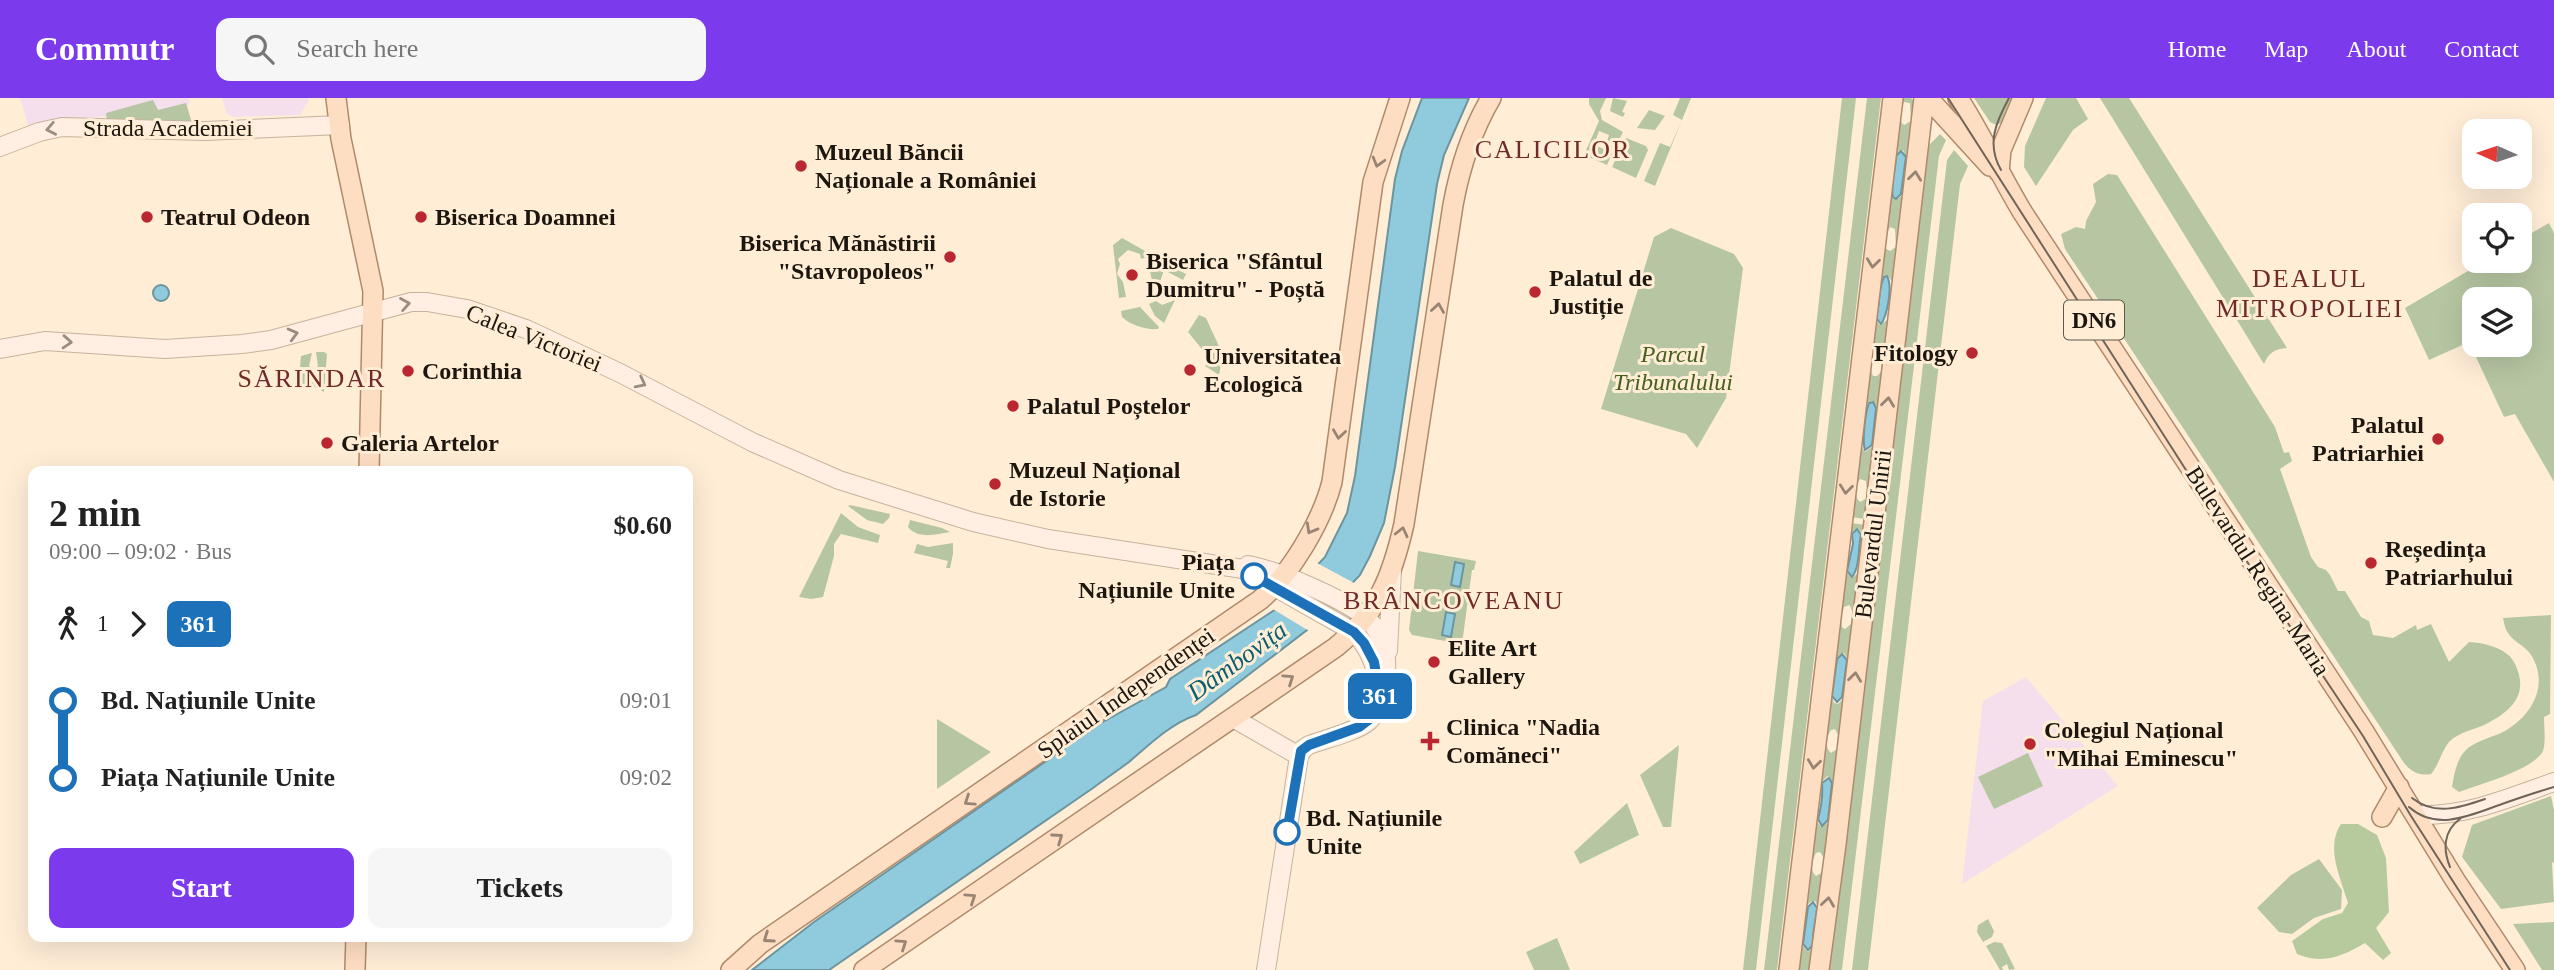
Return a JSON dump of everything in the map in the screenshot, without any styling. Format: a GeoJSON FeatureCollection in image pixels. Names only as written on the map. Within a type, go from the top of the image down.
{"type":"FeatureCollection","features":[{"type":"Feature","properties":{"kind":"main road"},"geometry":{"type":"LineString","coordinates":[[336,98],[372,285],[369,466]]}},
{"type":"Feature","properties":{"kind":"main road","name":"Splaiul Independenței"},"geometry":{"type":"LineString","coordinates":[[731,970],[760,944],[1286,584],[1332,482],[1373,182],[1400,98]]}},
{"type":"Feature","properties":{"kind":"main road"},"geometry":{"type":"LineString","coordinates":[[864,970],[1336,647],[1360,625],[1377,603],[1392,568],[1406,511],[1457,187],[1467,147],[1492,98]]}},
{"type":"Feature","properties":{"kind":"main road","name":"Bulevardul Unirii"},"geometry":{"type":"LineString","coordinates":[[1789,970],[1893,98]]}},
{"type":"Feature","properties":{"kind":"main road","name":"Bulevardul Unirii"},"geometry":{"type":"LineString","coordinates":[[1819,970],[1926,98]]}},
{"type":"Feature","properties":{"kind":"main road","name":"DN6"},"geometry":{"type":"LineString","coordinates":[[1926,98],[1993,170],[1999,173]]}},
{"type":"Feature","properties":{"kind":"main road"},"geometry":{"type":"LineString","coordinates":[[1958,98],[1983,138],[1999,173]]}},
{"type":"Feature","properties":{"kind":"main road"},"geometry":{"type":"LineString","coordinates":[[1999,173],[2001,150],[2023,98]]}},
{"type":"Feature","properties":{"kind":"main road","name":"Strada Academiei"},"geometry":{"type":"LineString","coordinates":[[0,147],[39,132],[62,127],[205,131],[340,125]]}},
{"type":"Feature","properties":{"kind":"main road"},"geometry":{"type":"LineString","coordinates":[[1919,139],[1932,127],[1953,125]]}},
{"type":"Feature","properties":{"kind":"main road","name":"Bulevardul Regina Maria"},"geometry":{"type":"LineString","coordinates":[[1999,173],[2515,970]]}},
{"type":"Feature","properties":{"kind":"main road","name":"Calea Victoriei"},"geometry":{"type":"LineString","coordinates":[[0,349],[45,341],[151,348],[214,347],[271,340],[401,304],[427,302],[491,316],[575,351],[752,442],[839,480],[973,522],[1048,539],[1243,569],[1286,584]]}},
{"type":"Feature","properties":{"kind":"main road"},"geometry":{"type":"LineString","coordinates":[[1266,970],[1299,756],[1309,745],[1367,723],[1375,713],[1384,687],[1392,568]]}},
{"type":"Feature","properties":{"kind":"main road"},"geometry":{"type":"LineString","coordinates":[[1286,584],[1346,606],[1360,625],[1364,643],[1374,662],[1380,697]]}},
{"type":"Feature","properties":{"kind":"main road"},"geometry":{"type":"LineString","coordinates":[[1286,584],[1333,620],[1360,625],[1379,634],[1387,661]]}},
{"type":"Feature","properties":{"kind":"main road"},"geometry":{"type":"LineString","coordinates":[[1233,718],[1299,756]]}},
{"type":"Feature","properties":{"kind":"main road"},"geometry":{"type":"LineString","coordinates":[[2416,816],[2466,811],[2554,782]]}},
{"type":"Feature","properties":{"kind":"main road"},"geometry":{"type":"LineString","coordinates":[[2382,817],[2399,787]]}},
{"type":"Feature","properties":{"kind":"main road"},"geometry":{"type":"LineString","coordinates":[[355,970],[356,942]]}},
{"type":"Feature","properties":{"kind":"shaded area"},"geometry":{"type":"Polygon","coordinates":[[[20,98],[189,98],[190,104],[164,113],[97,117],[30,132],[20,98]]]}},
{"type":"Feature","properties":{"kind":"shaded area"},"geometry":{"type":"Polygon","coordinates":[[[222,98],[309,100],[300,115],[233,117],[227,114],[222,98]]]}},
{"type":"Feature","properties":{"kind":"shaded area","name":"Colegiul Național \"Mihai Eminescu\""},"geometry":{"type":"Polygon","coordinates":[[[2026,677],[2118,786],[1962,884],[1983,701],[2026,677]]]}},
{"type":"Feature","properties":{"kind":"green space"},"geometry":{"type":"Polygon","coordinates":[[[1589,98],[1606,98],[1600,111],[1602,120],[1623,132],[1617,144],[1607,141],[1609,135],[1599,131],[1594,145],[1604,149],[1606,144],[1615,147],[1607,165],[1584,155],[1599,121],[1589,104],[1589,98]]]}},
{"type":"Feature","properties":{"kind":"green space"},"geometry":{"type":"Polygon","coordinates":[[[1613,98],[1627,101],[1622,112],[1625,113],[1623,117],[1610,111],[1613,98]]]}},
{"type":"Feature","properties":{"kind":"green space"},"geometry":{"type":"Polygon","coordinates":[[[1680,98],[1691,98],[1682,120],[1673,115],[1680,98]]]}},
{"type":"Feature","properties":{"kind":"green space"},"geometry":{"type":"Polygon","coordinates":[[[1842,98],[1856,98],[1756,970],[1743,970],[1842,98]]]}},
{"type":"Feature","properties":{"kind":"green space"},"geometry":{"type":"Polygon","coordinates":[[[1867,98],[1881,98],[1777,970],[1764,970],[1867,98]]]}},
{"type":"Feature","properties":{"kind":"green space"},"geometry":{"type":"Polygon","coordinates":[[[1901,98],[1911,98],[1916,104],[1866,519],[1850,517],[1901,98]],[[1904,102],[1900,110],[1904,125],[1911,121],[1910,103],[1904,102]],[[1903,150],[1899,151],[1894,161],[1890,194],[1896,200],[1903,195],[1906,166],[1903,150]],[[1890,227],[1885,238],[1885,248],[1890,251],[1896,247],[1895,229],[1890,227]],[[1887,275],[1879,281],[1875,319],[1880,325],[1887,320],[1892,281],[1887,275]],[[1875,353],[1872,358],[1872,373],[1877,376],[1881,372],[1882,358],[1879,353],[1875,353]],[[1873,401],[1865,407],[1866,416],[1860,445],[1865,452],[1873,446],[1878,408],[1873,401]],[[1860,479],[1856,494],[1860,502],[1867,498],[1866,481],[1860,479]]]}},
{"type":"Feature","properties":{"kind":"green space"},"geometry":{"type":"Polygon","coordinates":[[[1974,98],[2014,98],[2001,123],[1996,125],[1990,122],[1974,98]]]}},
{"type":"Feature","properties":{"kind":"green space"},"geometry":{"type":"Polygon","coordinates":[[[2046,98],[2076,98],[2088,119],[2073,130],[2036,186],[2024,167],[2025,146],[2046,98]]]}},
{"type":"Feature","properties":{"kind":"green space"},"geometry":{"type":"Polygon","coordinates":[[[2100,98],[2129,98],[2287,348],[2273,352],[2264,364],[2100,98]]]}},
{"type":"Feature","properties":{"kind":"green space"},"geometry":{"type":"Polygon","coordinates":[[[153,100],[158,110],[186,103],[192,123],[107,120],[106,113],[153,100]]]}},
{"type":"Feature","properties":{"kind":"green space"},"geometry":{"type":"Polygon","coordinates":[[[1649,110],[1665,116],[1655,130],[1637,128],[1649,110]]]}},
{"type":"Feature","properties":{"kind":"green space"},"geometry":{"type":"Polygon","coordinates":[[[1682,120],[1655,186],[1644,181],[1660,143],[1670,147],[1682,120]]]}},
{"type":"Feature","properties":{"kind":"green space"},"geometry":{"type":"Polygon","coordinates":[[[1940,134],[1946,140],[1939,156],[1842,970],[1829,970],[1926,154],[1929,145],[1940,134]]]}},
{"type":"Feature","properties":{"kind":"green space"},"geometry":{"type":"Polygon","coordinates":[[[1626,138],[1646,146],[1648,150],[1636,178],[1612,167],[1626,138]]]}},
{"type":"Feature","properties":{"kind":"green space"},"geometry":{"type":"Polygon","coordinates":[[[1954,150],[1968,166],[1960,184],[1868,970],[1852,970],[1947,160],[1954,150]]]}},
{"type":"Feature","properties":{"kind":"green space"},"geometry":{"type":"Polygon","coordinates":[[[2108,174],[2117,175],[2275,427],[2284,453],[2289,452],[2292,461],[2280,469],[2311,557],[2318,567],[2330,575],[2338,591],[2345,591],[2361,617],[2369,621],[2373,635],[2393,638],[2416,625],[2417,630],[2431,624],[2449,662],[2469,642],[2502,650],[2515,664],[2520,684],[2516,700],[2505,712],[2488,723],[2453,738],[2431,774],[2416,773],[2404,763],[2065,249],[2061,234],[2076,227],[2085,229],[2096,202],[2093,184],[2108,174]]]}},
{"type":"Feature","properties":{"kind":"green space"},"geometry":{"type":"Polygon","coordinates":[[[2549,223],[2554,233],[2554,482],[2515,414],[2504,417],[2476,357],[2532,357],[2532,287],[2462,287],[2462,345],[2429,360],[2405,308],[2465,273],[2532,273],[2532,233],[2549,223]]]}},
{"type":"Feature","properties":{"kind":"green space","name":"Parcul Tribunalului"},"geometry":{"type":"Polygon","coordinates":[[[1671,228],[1734,254],[1743,268],[1726,398],[1697,448],[1686,434],[1601,409],[1654,237],[1671,228]]]}},
{"type":"Feature","properties":{"kind":"green space"},"geometry":{"type":"Polygon","coordinates":[[[1122,238],[1186,274],[1183,280],[1164,270],[1158,288],[1154,290],[1147,257],[1141,259],[1140,254],[1128,250],[1118,259],[1120,264],[1117,274],[1123,282],[1126,297],[1119,298],[1113,245],[1122,238]]]}},
{"type":"Feature","properties":{"kind":"green space"},"geometry":{"type":"Polygon","coordinates":[[[1175,300],[1164,323],[1155,316],[1149,304],[1156,301],[1162,305],[1175,300]]]}},
{"type":"Feature","properties":{"kind":"green space"},"geometry":{"type":"Polygon","coordinates":[[[1140,307],[1158,329],[1138,326],[1122,317],[1121,311],[1140,307]]]}},
{"type":"Feature","properties":{"kind":"green space"},"geometry":{"type":"Polygon","coordinates":[[[1199,315],[1206,318],[1223,355],[1219,375],[1205,366],[1210,359],[1188,332],[1199,315]]]}},
{"type":"Feature","properties":{"kind":"green space"},"geometry":{"type":"Polygon","coordinates":[[[316,352],[327,354],[324,392],[311,385],[298,390],[301,356],[312,353],[309,366],[314,369],[318,366],[316,352]]]}},
{"type":"Feature","properties":{"kind":"green space"},"geometry":{"type":"Polygon","coordinates":[[[848,506],[890,514],[889,518],[883,524],[867,520],[848,506]]]}},
{"type":"Feature","properties":{"kind":"green space"},"geometry":{"type":"Polygon","coordinates":[[[841,513],[858,527],[880,535],[878,543],[841,534],[834,544],[834,556],[823,597],[799,597],[841,513]]]}},
{"type":"Feature","properties":{"kind":"green space"},"geometry":{"type":"Polygon","coordinates":[[[910,520],[950,532],[927,535],[917,533],[908,527],[910,520]]]}},
{"type":"Feature","properties":{"kind":"green space"},"geometry":{"type":"Polygon","coordinates":[[[1850,523],[1866,525],[1813,970],[1797,970],[1850,523]],[[1857,528],[1850,534],[1846,572],[1852,578],[1858,573],[1863,534],[1857,528]],[[1849,605],[1844,607],[1842,627],[1845,629],[1851,624],[1852,612],[1849,605]],[[1844,653],[1836,659],[1832,693],[1834,703],[1838,704],[1844,698],[1848,660],[1844,653]],[[1835,729],[1831,730],[1827,738],[1831,753],[1837,749],[1838,735],[1835,729]],[[1828,776],[1821,782],[1816,820],[1821,827],[1829,822],[1833,783],[1828,776]],[[1820,852],[1816,853],[1812,868],[1816,876],[1823,872],[1824,858],[1820,852]],[[1815,901],[1806,907],[1802,945],[1808,952],[1814,946],[1819,908],[1815,901]]]}},
{"type":"Feature","properties":{"kind":"green space"},"geometry":{"type":"Polygon","coordinates":[[[953,543],[950,568],[946,568],[948,561],[914,553],[917,544],[928,547],[953,543]]]}},
{"type":"Feature","properties":{"kind":"green space"},"geometry":{"type":"Polygon","coordinates":[[[1418,551],[1476,561],[1472,570],[1462,644],[1412,635],[1409,630],[1418,551]]]}},
{"type":"Feature","properties":{"kind":"green space"},"geometry":{"type":"Polygon","coordinates":[[[2551,615],[2550,714],[2544,717],[2543,751],[2538,758],[2518,770],[2459,792],[2452,787],[2457,764],[2465,751],[2512,727],[2527,712],[2536,695],[2538,675],[2533,658],[2508,633],[2503,618],[2551,615]]]}},
{"type":"Feature","properties":{"kind":"green space"},"geometry":{"type":"Polygon","coordinates":[[[937,719],[991,752],[937,789],[937,719]]]}},
{"type":"Feature","properties":{"kind":"green space"},"geometry":{"type":"Polygon","coordinates":[[[1679,745],[1671,827],[1663,827],[1640,775],[1679,745]]]}},
{"type":"Feature","properties":{"kind":"green space"},"geometry":{"type":"Polygon","coordinates":[[[2028,753],[2043,786],[1994,809],[1978,777],[2028,753]]]}},
{"type":"Feature","properties":{"kind":"green space"},"geometry":{"type":"Polygon","coordinates":[[[2551,796],[2554,810],[2554,902],[2501,909],[2462,857],[2472,825],[2551,796]]]}},
{"type":"Feature","properties":{"kind":"green space"},"geometry":{"type":"Polygon","coordinates":[[[1627,803],[1639,835],[1580,864],[1574,852],[1627,803]]]}},
{"type":"Feature","properties":{"kind":"green space"},"geometry":{"type":"Polygon","coordinates":[[[2341,824],[2358,824],[2377,835],[2386,858],[2389,912],[2376,928],[2391,953],[2383,960],[2365,943],[2332,958],[2316,959],[2297,954],[2292,941],[2323,919],[2342,913],[2348,903],[2334,853],[2336,833],[2341,824]]]}},
{"type":"Feature","properties":{"kind":"green space"},"geometry":{"type":"Polygon","coordinates":[[[2319,859],[2342,890],[2341,909],[2314,918],[2292,934],[2279,932],[2257,908],[2291,875],[2319,859]]]}},
{"type":"Feature","properties":{"kind":"green space"},"geometry":{"type":"Polygon","coordinates":[[[1988,919],[1994,931],[1992,937],[1983,942],[1977,932],[1978,925],[1988,919]]]}},
{"type":"Feature","properties":{"kind":"green space"},"geometry":{"type":"Polygon","coordinates":[[[2554,922],[2554,970],[2542,970],[2513,924],[2554,922]]]}},
{"type":"Feature","properties":{"kind":"green space"},"geometry":{"type":"Polygon","coordinates":[[[1557,938],[1570,970],[1534,970],[1526,952],[1557,938]]]}},
{"type":"Feature","properties":{"kind":"green space"},"geometry":{"type":"Polygon","coordinates":[[[1994,942],[2002,943],[2015,969],[2009,970],[2007,964],[2000,970],[1986,946],[1994,942]]]}},
{"type":"Feature","properties":{"kind":"water","name":"Dâmbovița"},"geometry":{"type":"Polygon","coordinates":[[[1422,98],[1469,98],[1444,155],[1437,184],[1395,467],[1384,523],[1360,575],[1311,627],[1196,715],[1169,729],[1093,788],[829,970],[752,970],[814,922],[1101,723],[1166,687],[1170,679],[1276,609],[1325,557],[1347,513],[1355,476],[1395,179],[1402,151],[1422,98]]]}},
{"type":"Feature","properties":{"kind":"water"},"geometry":{"type":"Polygon","coordinates":[[[1901,151],[1906,157],[1901,194],[1896,199],[1892,192],[1893,182],[1896,156],[1901,151]]]}},
{"type":"Feature","properties":{"kind":"water"},"geometry":{"type":"Polygon","coordinates":[[[1887,276],[1888,301],[1881,324],[1876,318],[1881,286],[1887,276]]]}},
{"type":"Feature","properties":{"kind":"water"},"geometry":{"type":"Polygon","coordinates":[[[158,285],[164,285],[169,293],[167,299],[158,301],[153,296],[153,290],[158,285]]]}},
{"type":"Feature","properties":{"kind":"water"},"geometry":{"type":"Polygon","coordinates":[[[1873,402],[1876,408],[1872,445],[1865,450],[1866,413],[1869,403],[1873,402]]]}},
{"type":"Feature","properties":{"kind":"water"},"geometry":{"type":"Polygon","coordinates":[[[1857,529],[1861,535],[1858,563],[1852,577],[1847,571],[1853,544],[1852,534],[1857,529]]]}},
{"type":"Feature","properties":{"kind":"water"},"geometry":{"type":"Polygon","coordinates":[[[1455,562],[1464,564],[1460,587],[1451,585],[1455,562]]]}},
{"type":"Feature","properties":{"kind":"water"},"geometry":{"type":"Polygon","coordinates":[[[1446,612],[1455,614],[1451,637],[1442,635],[1446,612]]]}},
{"type":"Feature","properties":{"kind":"water"},"geometry":{"type":"Polygon","coordinates":[[[1842,654],[1847,660],[1842,697],[1837,702],[1832,696],[1837,659],[1842,654]]]}},
{"type":"Feature","properties":{"kind":"water"},"geometry":{"type":"Polygon","coordinates":[[[1829,778],[1832,783],[1828,820],[1822,826],[1818,819],[1822,783],[1829,778]]]}},
{"type":"Feature","properties":{"kind":"water"},"geometry":{"type":"Polygon","coordinates":[[[1813,902],[1817,908],[1813,945],[1808,950],[1803,944],[1808,907],[1813,902]]]}},
{"type":"Feature","properties":{"kind":"pier"},"geometry":{"type":"Polygon","coordinates":[[[1315,562],[1356,584],[1311,632],[1271,608],[1315,562]]]}},
{"type":"Feature","properties":{"kind":"tram line"},"geometry":{"type":"LineString","coordinates":[[1948,98],[2186,470],[2363,736],[2510,970]]}},
{"type":"Feature","properties":{"kind":"tram line"},"geometry":{"type":"LineString","coordinates":[[2001,170],[1994,151],[1994,133],[2009,98]]}},
{"type":"Feature","properties":{"kind":"tram line"},"geometry":{"type":"LineString","coordinates":[[2409,807],[2431,819],[2454,819],[2554,787]]}},
{"type":"Feature","properties":{"kind":"tram line"},"geometry":{"type":"LineString","coordinates":[[2412,798],[2438,809],[2485,799]]}},
{"type":"Feature","properties":{"kind":"tram line"},"geometry":{"type":"LineString","coordinates":[[2450,867],[2446,841],[2450,829],[2460,819]]}},
{"type":"Feature","properties":{"kind":"bus line","name":"361"},"geometry":{"type":"LineString","coordinates":[[1254,576],[1354,632],[1364,643],[1374,662],[1379,682],[1380,697],[1367,723],[1309,745],[1301,751],[1287,832]]}},
{"type":"Feature","properties":{"kind":"place","name":"Muzeul Băncii Naționale a României"},"geometry":{"type":"Point","coordinates":[801,166]}},
{"type":"Feature","properties":{"kind":"place","name":"Teatrul Odeon"},"geometry":{"type":"Point","coordinates":[147,217]}},
{"type":"Feature","properties":{"kind":"place","name":"Biserica Doamnei"},"geometry":{"type":"Point","coordinates":[421,217]}},
{"type":"Feature","properties":{"kind":"place","name":"Biserica Mănăstirii \"Stavropoleos\""},"geometry":{"type":"Point","coordinates":[950,257]}},
{"type":"Feature","properties":{"kind":"place","name":"Biserica \"Sfântul Dumitru\" - Poștă"},"geometry":{"type":"Point","coordinates":[1132,275]}},
{"type":"Feature","properties":{"kind":"place","name":"Palatul de Justiție"},"geometry":{"type":"Point","coordinates":[1535,292]}},
{"type":"Feature","properties":{"kind":"place","name":"Fitology"},"geometry":{"type":"Point","coordinates":[1972,353]}},
{"type":"Feature","properties":{"kind":"place","name":"Universitatea Ecologică"},"geometry":{"type":"Point","coordinates":[1190,370]}},
{"type":"Feature","properties":{"kind":"place","name":"Corinthia"},"geometry":{"type":"Point","coordinates":[408,371]}},
{"type":"Feature","properties":{"kind":"place","name":"Palatul Poștelor"},"geometry":{"type":"Point","coordinates":[1013,406]}},
{"type":"Feature","properties":{"kind":"place","name":"Palatul Patriarhiei"},"geometry":{"type":"Point","coordinates":[2438,439]}},
{"type":"Feature","properties":{"kind":"place","name":"Galeria Artelor"},"geometry":{"type":"Point","coordinates":[327,443]}},
{"type":"Feature","properties":{"kind":"place","name":"Muzeul Național de Istorie"},"geometry":{"type":"Point","coordinates":[995,484]}},
{"type":"Feature","properties":{"kind":"place","name":"Reședința Patriarhului"},"geometry":{"type":"Point","coordinates":[2371,563]}},
{"type":"Feature","properties":{"kind":"place","name":"Piața Națiunile Unite"},"geometry":{"type":"Point","coordinates":[1254,576]}},
{"type":"Feature","properties":{"kind":"place","name":"Elite Art Gallery"},"geometry":{"type":"Point","coordinates":[1434,662]}},
{"type":"Feature","properties":{"kind":"place","name":"Clinica \"Nadia Comăneci\""},"geometry":{"type":"Point","coordinates":[1430,741]}},
{"type":"Feature","properties":{"kind":"place","name":"Colegiul Național \"Mihai Eminescu\""},"geometry":{"type":"Point","coordinates":[2030,744]}},
{"type":"Feature","properties":{"kind":"place","name":"Bd. Națiunile Unite"},"geometry":{"type":"Point","coordinates":[1287,832]}},
{"type":"Feature","properties":{"kind":"district","name":"CALICILOR"},"geometry":{"type":"Point","coordinates":[1553,149]}},
{"type":"Feature","properties":{"kind":"district","name":"DEALUL MITROPOLIEI"},"geometry":{"type":"Point","coordinates":[2310,293]}},
{"type":"Feature","properties":{"kind":"district","name":"SĂRINDAR"},"geometry":{"type":"Point","coordinates":[312,378]}},
{"type":"Feature","properties":{"kind":"district","name":"BRÂNCOVEANU"},"geometry":{"type":"Point","coordinates":[1454,600]}}]}
